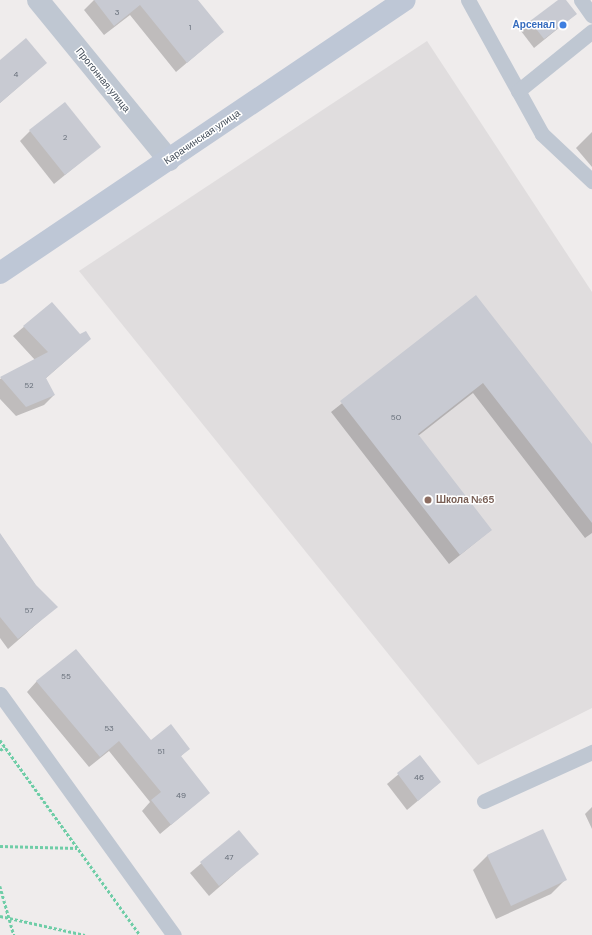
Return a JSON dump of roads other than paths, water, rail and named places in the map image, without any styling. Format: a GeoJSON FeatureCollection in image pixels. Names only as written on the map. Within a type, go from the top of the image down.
{"type":"FeatureCollection","features":[{"type":"Feature","properties":{"kind":"street","name":"Прогонная улица"},"geometry":{"type":"LineString","coordinates":[[38,0],[169,160]]}},
{"type":"Feature","properties":{"kind":"street","name":"Карачинская улица"},"geometry":{"type":"LineString","coordinates":[[0,273],[404,0]]}},
{"type":"Feature","properties":{"kind":"lane"},"geometry":{"type":"LineString","coordinates":[[468,0],[542,134],[592,181]]}},
{"type":"Feature","properties":{"kind":"lane"},"geometry":{"type":"LineString","coordinates":[[580,0],[592,16]]}},
{"type":"Feature","properties":{"kind":"lane"},"geometry":{"type":"LineString","coordinates":[[518,91],[592,31]]}},
{"type":"Feature","properties":{"kind":"lane"},"geometry":{"type":"LineString","coordinates":[[0,694],[174,935]]}},
{"type":"Feature","properties":{"kind":"lane"},"geometry":{"type":"LineString","coordinates":[[484,801],[592,752]]}},
{"type":"Feature","properties":{"kind":"place","name":"Арсенал"},"geometry":{"type":"Point","coordinates":[563,25]}},
{"type":"Feature","properties":{"kind":"place","name":"Школа №65"},"geometry":{"type":"Point","coordinates":[428,500]}}]}
